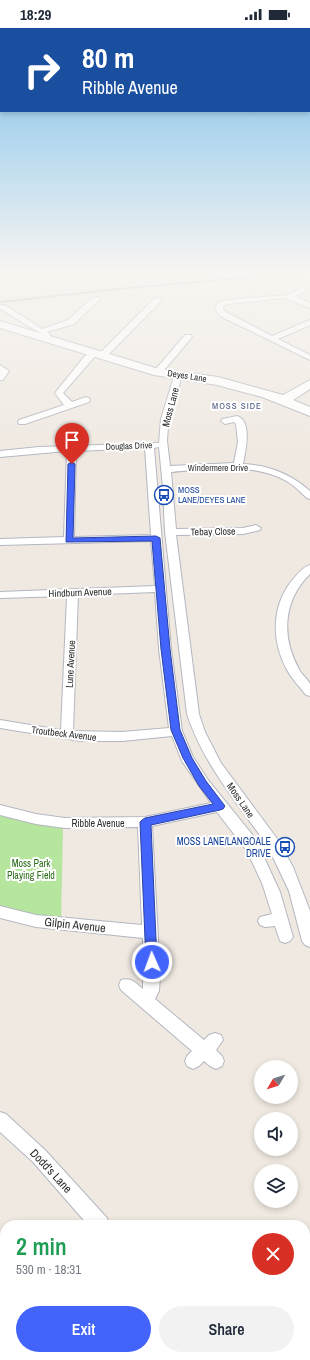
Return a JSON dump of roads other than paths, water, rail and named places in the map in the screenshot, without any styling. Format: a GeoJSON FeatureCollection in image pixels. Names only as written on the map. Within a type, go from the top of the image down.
{"type":"FeatureCollection","features":[{"type":"Feature","properties":{"kind":"street"},"geometry":{"type":"LineString","coordinates":[[31,334],[52,341]]}},
{"type":"Feature","properties":{"kind":"street","name":"Deyes Lane"},"geometry":{"type":"LineString","coordinates":[[46,334],[53,339],[52,341],[98,355],[158,372],[235,385],[284,400],[310,412]]}},
{"type":"Feature","properties":{"kind":"street"},"geometry":{"type":"LineString","coordinates":[[71,405],[66,402],[59,393],[87,359],[98,355],[121,334]]}},
{"type":"Feature","properties":{"kind":"street"},"geometry":{"type":"LineString","coordinates":[[266,334],[310,358]]}},
{"type":"Feature","properties":{"kind":"street"},"geometry":{"type":"LineString","coordinates":[[274,338],[283,334]]}},
{"type":"Feature","properties":{"kind":"street"},"geometry":{"type":"LineString","coordinates":[[158,372],[188,337]]}},
{"type":"Feature","properties":{"kind":"street"},"geometry":{"type":"LineString","coordinates":[[182,345],[192,347]]}},
{"type":"Feature","properties":{"kind":"street"},"geometry":{"type":"LineString","coordinates":[[0,367],[5,371],[0,378]]}},
{"type":"Feature","properties":{"kind":"street","name":"Moss Lane"},"geometry":{"type":"LineString","coordinates":[[178,375],[165,418],[162,445],[167,469],[170,532],[193,714],[198,732],[209,755],[272,844],[293,880],[308,923],[310,941]]}},
{"type":"Feature","properties":{"kind":"street"},"geometry":{"type":"LineString","coordinates":[[284,400],[310,384]]}},
{"type":"Feature","properties":{"kind":"street"},"geometry":{"type":"LineString","coordinates":[[22,422],[86,400]]}},
{"type":"Feature","properties":{"kind":"street"},"geometry":{"type":"LineString","coordinates":[[225,421],[237,419],[242,427],[238,467]]}},
{"type":"Feature","properties":{"kind":"street","name":"Douglas Drive"},"geometry":{"type":"LineString","coordinates":[[0,454],[162,445]]}},
{"type":"Feature","properties":{"kind":"street"},"geometry":{"type":"LineString","coordinates":[[149,446],[166,655],[176,730],[188,758],[203,783],[252,847],[268,876],[274,891],[285,937]]}},
{"type":"Feature","properties":{"kind":"street"},"geometry":{"type":"LineString","coordinates":[[69,540],[72,449]]}},
{"type":"Feature","properties":{"kind":"street","name":"Windermere Drive"},"geometry":{"type":"LineString","coordinates":[[167,469],[238,467],[256,469],[280,475],[293,481],[310,496]]}},
{"type":"Feature","properties":{"kind":"street","name":"Tebay Close"},"geometry":{"type":"LineString","coordinates":[[170,532],[243,531],[256,528]]}},
{"type":"Feature","properties":{"kind":"street"},"geometry":{"type":"LineString","coordinates":[[0,542],[156,538]]}},
{"type":"Feature","properties":{"kind":"street"},"geometry":{"type":"LineString","coordinates":[[310,568],[288,593],[283,603],[281,618],[281,632],[284,645],[294,671],[310,692]]}},
{"type":"Feature","properties":{"kind":"street","name":"Hindburn Avenue"},"geometry":{"type":"LineString","coordinates":[[0,595],[161,589]]}},
{"type":"Feature","properties":{"kind":"street","name":"Lune Avenue"},"geometry":{"type":"LineString","coordinates":[[67,735],[73,592]]}},
{"type":"Feature","properties":{"kind":"street"},"geometry":{"type":"LineString","coordinates":[[166,655],[185,654]]}},
{"type":"Feature","properties":{"kind":"street","name":"Troutbeck Avenue"},"geometry":{"type":"LineString","coordinates":[[0,724],[67,735],[97,738],[176,730]]}},
{"type":"Feature","properties":{"kind":"street","name":"Ribble Avenue"},"geometry":{"type":"LineString","coordinates":[[0,810],[36,819],[65,823],[145,822],[220,806]]}},
{"type":"Feature","properties":{"kind":"street"},"geometry":{"type":"LineString","coordinates":[[145,822],[152,976],[151,991],[146,1002]]}},
{"type":"Feature","properties":{"kind":"street"},"geometry":{"type":"LineString","coordinates":[[252,847],[259,849],[272,844]]}},
{"type":"Feature","properties":{"kind":"street","name":"Gilpin Avenue"},"geometry":{"type":"LineString","coordinates":[[0,912],[36,921],[150,932]]}},
{"type":"Feature","properties":{"kind":"street"},"geometry":{"type":"LineString","coordinates":[[265,921],[281,920]]}},
{"type":"Feature","properties":{"kind":"street"},"geometry":{"type":"LineString","coordinates":[[127,986],[216,1061]]}},
{"type":"Feature","properties":{"kind":"street","name":"Dodd's Lane"},"geometry":{"type":"LineString","coordinates":[[0,1120],[39,1156],[95,1220]]}},
{"type":"Feature","properties":{"kind":"place","name":"MOSS LANE/DEYES LANE"},"geometry":{"type":"Point","coordinates":[164,495]}},
{"type":"Feature","properties":{"kind":"place","name":"MOSS LANE/LANGOALE DRIVE"},"geometry":{"type":"Point","coordinates":[285,847]}},
{"type":"Feature","properties":{"kind":"district","name":"MOSS SIDE"},"geometry":{"type":"Point","coordinates":[237,406]}},
{"type":"Feature","properties":{"kind":"park label","name":"Moss Park Playing Field"},"geometry":{"type":"Point","coordinates":[31,868]}}]}
